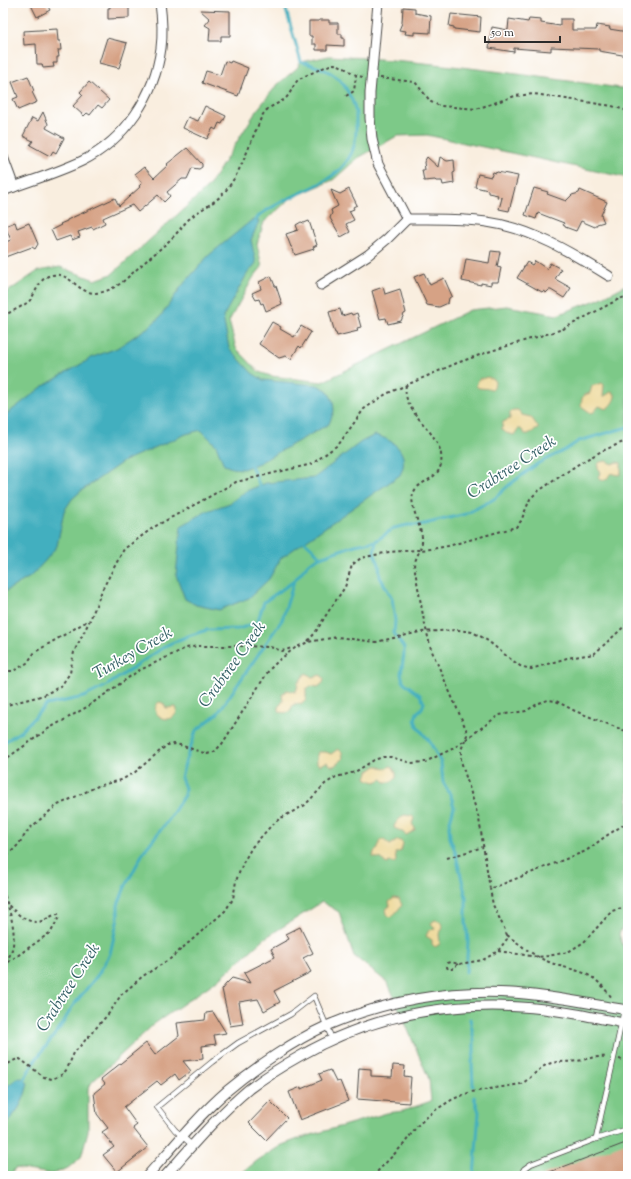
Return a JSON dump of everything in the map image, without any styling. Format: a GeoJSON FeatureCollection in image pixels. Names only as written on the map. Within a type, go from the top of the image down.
{"type":"FeatureCollection","features":[{"type":"Feature","properties":{"kind":"street"},"geometry":{"type":"LineString","coordinates":[[3,191],[82,161],[102,149],[117,137],[127,125],[149,91],[158,67],[162,31],[160,3]]}},
{"type":"Feature","properties":{"kind":"street"},"geometry":{"type":"LineString","coordinates":[[378,3],[370,118],[372,139],[378,164],[407,219]]}},
{"type":"Feature","properties":{"kind":"street"},"geometry":{"type":"LineString","coordinates":[[3,157],[14,187]]}},
{"type":"Feature","properties":{"kind":"street"},"geometry":{"type":"LineString","coordinates":[[321,285],[368,255],[407,219],[487,222],[513,228],[541,238],[575,255],[609,276]]}},
{"type":"Feature","properties":{"kind":"street"},"geometry":{"type":"LineString","coordinates":[[147,1176],[204,1113],[240,1081],[293,1044],[326,1026],[380,1007],[401,1001],[462,993],[512,992],[626,1009]]}},
{"type":"Feature","properties":{"kind":"street"},"geometry":{"type":"LineString","coordinates":[[165,1176],[214,1122],[250,1088],[281,1067],[332,1039],[386,1019],[431,1010],[454,1008],[522,1007],[604,1019],[625,1024]]}},
{"type":"Feature","properties":{"kind":"lane"},"geometry":{"type":"LineString","coordinates":[[192,1146],[157,1107],[212,1062],[238,1044],[291,1014],[314,996],[332,1039]]}},
{"type":"Feature","properties":{"kind":"lane"},"geometry":{"type":"LineString","coordinates":[[596,1139],[605,1096],[625,1024],[626,1009]]}},
{"type":"Feature","properties":{"kind":"lane"},"geometry":{"type":"LineString","coordinates":[[520,1176],[524,1169],[531,1164],[596,1139],[628,1129]]}},
{"type":"Feature","properties":{"kind":"path"},"geometry":{"type":"LineString","coordinates":[[3,316],[31,299],[38,284],[51,275],[66,278],[87,292],[103,292],[118,285],[173,237],[190,218],[219,200],[228,189],[242,164],[263,113],[285,99],[297,81],[325,66],[333,64],[342,67],[356,76],[415,82],[431,102],[440,106],[476,109],[515,96],[534,94],[612,106],[628,111]]}},
{"type":"Feature","properties":{"kind":"path"},"geometry":{"type":"LineString","coordinates":[[346,96],[354,91],[356,76]]}},
{"type":"Feature","properties":{"kind":"path"},"geometry":{"type":"LineString","coordinates":[[3,706],[44,695],[61,686],[70,673],[74,652],[90,620],[103,588],[124,550],[154,527],[236,482],[312,464],[339,444],[364,409],[386,394],[457,363],[563,329],[619,299],[628,296]]}},
{"type":"Feature","properties":{"kind":"path"},"geometry":{"type":"LineString","coordinates":[[406,385],[405,391],[410,405],[437,443],[441,453],[441,464],[438,473],[415,490],[412,495],[422,542],[414,565],[426,632],[431,649],[466,729],[466,735],[461,750],[461,761],[479,819],[492,905],[507,935],[530,953],[551,963],[590,976],[613,999]]}},
{"type":"Feature","properties":{"kind":"path"},"geometry":{"type":"LineString","coordinates":[[308,642],[346,587],[352,565],[356,560],[366,556],[389,552],[448,546],[516,527],[530,499],[537,492],[580,463],[602,451],[628,440]]}},
{"type":"Feature","properties":{"kind":"path"},"geometry":{"type":"LineString","coordinates":[[3,671],[13,671],[27,663],[35,652],[90,620]]}},
{"type":"Feature","properties":{"kind":"path"},"geometry":{"type":"LineString","coordinates":[[3,761],[48,729],[87,707],[120,683],[158,660],[186,648],[199,646],[245,646],[270,648],[282,651],[308,642],[337,637],[376,642],[407,634],[458,630],[472,632],[488,641],[520,666],[531,669],[567,658],[594,654],[628,623]]}},
{"type":"Feature","properties":{"kind":"path"},"geometry":{"type":"LineString","coordinates":[[3,860],[18,845],[29,829],[56,806],[98,786],[121,780],[134,773],[167,745],[180,745],[203,754],[211,754],[218,749],[269,670],[294,648]]}},
{"type":"Feature","properties":{"kind":"path"},"geometry":{"type":"LineString","coordinates":[[3,1067],[14,1060],[20,1059],[42,1075],[52,1079],[63,1074],[67,1069],[74,1053],[110,1012],[121,995],[143,976],[170,959],[225,911],[233,899],[236,881],[243,863],[252,848],[262,836],[279,819],[305,805],[326,784],[336,777],[356,772],[374,760],[383,757],[391,757],[411,762],[425,762],[432,760],[464,741],[499,715],[526,711],[548,700],[556,701],[628,732]]}},
{"type":"Feature","properties":{"kind":"path"},"geometry":{"type":"LineString","coordinates":[[490,889],[586,851],[628,822]]}},
{"type":"Feature","properties":{"kind":"path"},"geometry":{"type":"LineString","coordinates":[[447,858],[483,847]]}},
{"type":"Feature","properties":{"kind":"path"},"geometry":{"type":"LineString","coordinates":[[3,890],[13,925],[14,942],[12,953],[3,966]]}},
{"type":"Feature","properties":{"kind":"path"},"geometry":{"type":"LineString","coordinates":[[3,966],[51,932],[60,917],[56,914],[42,921],[31,921],[17,914],[6,902]]}},
{"type":"Feature","properties":{"kind":"path"},"geometry":{"type":"LineString","coordinates":[[498,951],[538,957],[568,952],[584,942],[612,911],[628,906]]}},
{"type":"Feature","properties":{"kind":"path"},"geometry":{"type":"LineString","coordinates":[[459,964],[452,969],[448,969],[447,967],[448,963],[451,962],[459,964],[476,962],[489,957],[498,951],[507,935]]}},
{"type":"Feature","properties":{"kind":"path"},"geometry":{"type":"LineString","coordinates":[[374,1176],[404,1144],[417,1126],[434,1111],[453,1099],[471,1092],[521,1084],[539,1070],[552,1063],[577,1061],[598,1056],[615,1059]]}},
{"type":"Feature","properties":{"kind":"green space"},"geometry":{"type":"Polygon","coordinates":[[[329,56],[441,65],[628,89],[628,178],[427,135],[397,136],[358,158],[333,180],[291,198],[264,222],[257,244],[262,267],[253,278],[229,321],[236,348],[259,372],[271,376],[322,382],[470,310],[507,306],[557,315],[599,299],[628,284],[628,916],[619,934],[628,960],[628,1176],[238,1176],[258,1160],[282,1145],[387,1113],[403,1111],[431,1101],[429,1079],[388,983],[354,956],[339,912],[322,902],[265,938],[219,979],[154,1024],[92,1082],[88,1089],[88,1131],[81,1157],[68,1168],[52,1174],[15,1168],[10,1176],[3,1176],[3,295],[38,271],[60,267],[95,280],[112,274],[209,186],[257,110],[277,85],[297,68],[301,62],[329,56]]]}},
{"type":"Feature","properties":{"kind":"sand"},"geometry":{"type":"Polygon","coordinates":[[[487,377],[493,379],[495,382],[492,389],[479,388],[476,386],[480,378],[482,379],[487,377]]]}},
{"type":"Feature","properties":{"kind":"sand"},"geometry":{"type":"Polygon","coordinates":[[[602,383],[604,385],[603,397],[611,392],[615,394],[615,398],[611,405],[606,409],[599,406],[594,412],[591,413],[581,406],[582,398],[590,393],[592,386],[602,383]]]}},
{"type":"Feature","properties":{"kind":"sand"},"geometry":{"type":"Polygon","coordinates":[[[513,410],[518,410],[522,415],[531,417],[538,429],[528,434],[525,434],[521,429],[518,429],[514,435],[506,433],[502,429],[503,422],[510,419],[510,413],[513,410]]]}},
{"type":"Feature","properties":{"kind":"sand"},"geometry":{"type":"Polygon","coordinates":[[[606,461],[612,464],[617,462],[621,463],[621,474],[618,475],[611,473],[606,479],[600,480],[598,477],[600,473],[598,465],[600,462],[606,461]]]}},
{"type":"Feature","properties":{"kind":"sand"},"geometry":{"type":"Polygon","coordinates":[[[306,673],[312,677],[321,675],[324,679],[323,683],[318,687],[311,686],[306,689],[306,700],[303,703],[294,704],[288,712],[280,712],[278,708],[283,701],[282,694],[287,690],[295,692],[298,683],[306,673]]]}},
{"type":"Feature","properties":{"kind":"sand"},"geometry":{"type":"Polygon","coordinates":[[[159,702],[163,703],[166,708],[176,707],[177,711],[174,716],[166,719],[158,715],[156,707],[159,702]]]}},
{"type":"Feature","properties":{"kind":"sand"},"geometry":{"type":"Polygon","coordinates":[[[338,749],[342,752],[343,759],[334,766],[331,766],[327,762],[320,765],[317,763],[318,752],[326,752],[331,754],[338,749]]]}},
{"type":"Feature","properties":{"kind":"sand"},"geometry":{"type":"Polygon","coordinates":[[[376,766],[384,769],[391,766],[393,767],[396,773],[396,778],[391,782],[385,782],[382,779],[375,782],[367,779],[366,777],[369,771],[376,766]]]}},
{"type":"Feature","properties":{"kind":"sand"},"geometry":{"type":"Polygon","coordinates":[[[404,815],[412,816],[414,818],[412,824],[415,828],[414,831],[406,835],[394,828],[396,822],[404,815]]]}},
{"type":"Feature","properties":{"kind":"sand"},"geometry":{"type":"Polygon","coordinates":[[[384,840],[390,845],[398,840],[402,842],[403,844],[401,851],[395,853],[396,861],[394,863],[389,862],[388,864],[382,859],[373,857],[374,852],[378,849],[379,842],[384,840]]]}},
{"type":"Feature","properties":{"kind":"sand"},"geometry":{"type":"Polygon","coordinates":[[[394,898],[399,899],[402,905],[393,916],[390,917],[387,914],[386,909],[390,906],[389,902],[394,898]]]}},
{"type":"Feature","properties":{"kind":"sand"},"geometry":{"type":"Polygon","coordinates":[[[435,920],[440,921],[443,928],[439,934],[440,944],[435,947],[432,944],[432,940],[426,936],[429,930],[435,929],[431,923],[435,920]]]}},
{"type":"Feature","properties":{"kind":"water"},"geometry":{"type":"Polygon","coordinates":[[[252,220],[259,221],[251,240],[256,263],[247,274],[223,317],[229,348],[252,373],[263,380],[317,385],[327,390],[333,401],[334,411],[329,424],[259,463],[243,469],[232,468],[224,465],[216,445],[201,430],[186,434],[124,461],[72,499],[64,511],[57,546],[30,577],[6,591],[3,590],[3,417],[42,387],[93,357],[117,348],[150,326],[161,316],[181,287],[208,256],[252,220]]]}},
{"type":"Feature","properties":{"kind":"water"},"geometry":{"type":"Polygon","coordinates":[[[375,435],[389,440],[399,449],[404,461],[400,475],[281,558],[269,579],[249,598],[219,610],[196,605],[185,599],[176,575],[181,526],[207,511],[230,503],[246,491],[266,483],[314,478],[361,442],[375,435]]]}},
{"type":"Feature","properties":{"kind":"water"},"geometry":{"type":"Polygon","coordinates":[[[18,1078],[22,1078],[28,1083],[26,1091],[19,1108],[3,1128],[3,1089],[18,1078]]]}},
{"type":"Feature","properties":{"kind":"building"},"geometry":{"type":"Polygon","coordinates":[[[30,3],[46,3],[50,10],[37,17],[30,3]]]}},
{"type":"Feature","properties":{"kind":"building"},"geometry":{"type":"Polygon","coordinates":[[[110,3],[129,3],[129,18],[108,19],[108,8],[110,8],[110,3]]]}},
{"type":"Feature","properties":{"kind":"building"},"geometry":{"type":"Polygon","coordinates":[[[403,7],[415,8],[415,13],[431,16],[430,33],[414,32],[414,35],[405,34],[406,31],[399,30],[402,23],[403,7]]]}},
{"type":"Feature","properties":{"kind":"building"},"geometry":{"type":"Polygon","coordinates":[[[200,10],[230,11],[230,36],[221,36],[221,41],[209,41],[210,28],[205,25],[210,19],[200,10]]]}},
{"type":"Feature","properties":{"kind":"building"},"geometry":{"type":"Polygon","coordinates":[[[451,14],[481,17],[480,32],[454,29],[454,27],[449,26],[451,14]]]}},
{"type":"Feature","properties":{"kind":"building"},"geometry":{"type":"Polygon","coordinates":[[[509,19],[528,22],[529,19],[541,20],[541,23],[560,26],[560,19],[572,19],[572,30],[596,30],[597,25],[610,27],[609,29],[628,32],[628,56],[599,51],[599,49],[551,47],[551,51],[514,48],[514,52],[489,48],[492,27],[508,30],[509,19]]]}},
{"type":"Feature","properties":{"kind":"building"},"geometry":{"type":"Polygon","coordinates":[[[329,20],[329,23],[338,23],[338,34],[342,34],[342,38],[344,38],[344,46],[327,45],[327,50],[316,50],[316,44],[312,44],[312,36],[309,36],[309,21],[329,20]]]}},
{"type":"Feature","properties":{"kind":"building"},"geometry":{"type":"Polygon","coordinates":[[[57,29],[58,41],[60,41],[61,50],[58,50],[59,57],[57,57],[57,63],[53,63],[54,67],[43,68],[42,64],[37,64],[36,44],[24,45],[23,31],[57,29]]]}},
{"type":"Feature","properties":{"kind":"building"},"geometry":{"type":"Polygon","coordinates":[[[107,38],[127,43],[119,68],[99,63],[107,38]]]}},
{"type":"Feature","properties":{"kind":"building"},"geometry":{"type":"Polygon","coordinates":[[[225,61],[230,63],[231,61],[248,68],[238,96],[202,83],[206,71],[220,75],[225,61]]]}},
{"type":"Feature","properties":{"kind":"building"},"geometry":{"type":"Polygon","coordinates":[[[28,76],[34,91],[32,92],[37,102],[18,110],[13,99],[18,97],[12,82],[28,76]]]}},
{"type":"Feature","properties":{"kind":"building"},"geometry":{"type":"Polygon","coordinates":[[[89,82],[109,100],[102,108],[98,105],[90,115],[87,113],[84,116],[73,106],[83,95],[80,92],[89,82]]]}},
{"type":"Feature","properties":{"kind":"building"},"geometry":{"type":"Polygon","coordinates":[[[205,106],[226,116],[222,124],[219,123],[216,130],[213,128],[207,139],[183,128],[188,117],[198,121],[205,106]]]}},
{"type":"Feature","properties":{"kind":"building"},"geometry":{"type":"Polygon","coordinates":[[[43,112],[48,124],[46,128],[64,138],[56,153],[53,151],[50,156],[30,145],[33,141],[23,136],[32,118],[38,121],[43,112]]]}},
{"type":"Feature","properties":{"kind":"building"},"geometry":{"type":"Polygon","coordinates":[[[187,148],[202,164],[202,167],[199,169],[192,168],[187,179],[182,179],[167,192],[170,196],[164,202],[158,195],[138,212],[132,205],[103,218],[105,223],[93,229],[92,227],[78,232],[80,237],[72,240],[70,236],[56,241],[51,230],[67,220],[115,198],[119,206],[140,187],[139,186],[142,183],[135,174],[144,167],[154,178],[168,165],[167,164],[187,148]]]}},
{"type":"Feature","properties":{"kind":"building"},"geometry":{"type":"Polygon","coordinates":[[[427,157],[438,167],[440,157],[447,161],[454,160],[454,183],[443,185],[442,181],[424,181],[422,170],[425,170],[424,162],[427,157]]]}},
{"type":"Feature","properties":{"kind":"building"},"geometry":{"type":"Polygon","coordinates":[[[493,172],[518,176],[509,211],[499,209],[502,198],[497,197],[498,195],[488,193],[488,190],[475,187],[478,174],[491,177],[493,172]]]}},
{"type":"Feature","properties":{"kind":"building"},"geometry":{"type":"Polygon","coordinates":[[[534,188],[548,192],[547,194],[566,201],[572,195],[579,193],[580,190],[607,202],[601,215],[604,222],[597,224],[595,227],[581,221],[576,231],[565,227],[563,225],[564,223],[538,213],[536,219],[525,215],[534,188]]]}},
{"type":"Feature","properties":{"kind":"building"},"geometry":{"type":"Polygon","coordinates":[[[349,189],[357,205],[353,207],[354,209],[349,211],[354,220],[346,224],[350,232],[341,237],[330,218],[332,213],[331,210],[338,206],[331,190],[340,194],[349,189]]]}},
{"type":"Feature","properties":{"kind":"building"},"geometry":{"type":"Polygon","coordinates":[[[309,221],[317,245],[313,247],[314,249],[295,255],[286,234],[298,230],[296,225],[301,222],[304,223],[309,221]]]}},
{"type":"Feature","properties":{"kind":"building"},"geometry":{"type":"Polygon","coordinates":[[[15,222],[17,228],[29,223],[38,244],[35,249],[32,247],[5,257],[3,252],[3,243],[11,240],[5,226],[15,222]]]}},
{"type":"Feature","properties":{"kind":"building"},"geometry":{"type":"Polygon","coordinates":[[[491,251],[500,252],[497,267],[501,268],[498,282],[491,282],[491,285],[481,283],[481,285],[462,281],[466,259],[489,263],[491,251]]]}},
{"type":"Feature","properties":{"kind":"building"},"geometry":{"type":"Polygon","coordinates":[[[535,261],[547,269],[550,263],[561,269],[555,279],[571,288],[564,298],[551,290],[546,293],[543,291],[542,292],[517,278],[527,262],[532,265],[535,261]]]}},
{"type":"Feature","properties":{"kind":"building"},"geometry":{"type":"Polygon","coordinates":[[[424,273],[430,285],[444,278],[452,296],[449,298],[448,303],[439,307],[427,305],[414,277],[424,273]]]}},
{"type":"Feature","properties":{"kind":"building"},"geometry":{"type":"Polygon","coordinates":[[[271,276],[282,304],[266,311],[263,303],[261,304],[259,299],[256,300],[252,293],[261,289],[259,282],[271,276]]]}},
{"type":"Feature","properties":{"kind":"building"},"geometry":{"type":"Polygon","coordinates":[[[383,287],[385,294],[400,289],[406,313],[401,321],[388,324],[386,318],[380,319],[372,291],[383,287]]]}},
{"type":"Feature","properties":{"kind":"building"},"geometry":{"type":"Polygon","coordinates":[[[340,309],[342,316],[357,313],[361,327],[357,328],[358,331],[337,336],[329,312],[340,309]]]}},
{"type":"Feature","properties":{"kind":"building"},"geometry":{"type":"Polygon","coordinates":[[[272,322],[281,327],[280,329],[294,337],[301,326],[311,332],[301,348],[299,346],[291,359],[286,356],[279,358],[259,344],[272,322]]]}},
{"type":"Feature","properties":{"kind":"building"},"geometry":{"type":"Polygon","coordinates":[[[300,927],[313,953],[303,958],[311,972],[274,991],[280,1002],[264,1011],[258,999],[239,1002],[243,1024],[230,1026],[222,989],[232,978],[250,983],[244,973],[275,957],[271,949],[289,939],[286,934],[300,927]]]}},
{"type":"Feature","properties":{"kind":"building"},"geometry":{"type":"Polygon","coordinates":[[[213,1012],[226,1033],[214,1035],[216,1044],[202,1046],[203,1059],[183,1061],[191,1071],[179,1080],[175,1074],[161,1085],[157,1081],[124,1107],[137,1125],[133,1128],[148,1147],[117,1172],[103,1155],[114,1147],[102,1132],[108,1128],[97,1114],[94,1093],[105,1084],[101,1079],[146,1043],[155,1055],[179,1036],[177,1023],[205,1020],[206,1013],[213,1012]]]}},
{"type":"Feature","properties":{"kind":"building"},"geometry":{"type":"Polygon","coordinates":[[[393,1065],[405,1066],[404,1076],[411,1077],[409,1103],[357,1099],[359,1068],[371,1069],[371,1076],[392,1077],[393,1065]]]}},
{"type":"Feature","properties":{"kind":"building"},"geometry":{"type":"Polygon","coordinates":[[[330,1070],[336,1082],[340,1081],[348,1101],[300,1120],[289,1092],[301,1087],[301,1089],[322,1080],[319,1074],[330,1070]]]}},
{"type":"Feature","properties":{"kind":"building"},"geometry":{"type":"Polygon","coordinates":[[[270,1101],[287,1118],[266,1140],[249,1123],[270,1101]]]}},
{"type":"Feature","properties":{"kind":"building"},"geometry":{"type":"Polygon","coordinates":[[[628,1142],[628,1176],[542,1176],[542,1175],[628,1142]]]}},
{"type":"Feature","properties":{"kind":"waterway"},"geometry":{"type":"LineString","coordinates":[[254,222],[259,216],[278,204],[329,178],[340,169],[348,159],[354,146],[356,118],[355,107],[352,100],[339,79],[330,72],[301,62],[284,3]]}},
{"type":"Feature","properties":{"kind":"waterway","name":"Crabtree Creek"},"geometry":{"type":"LineString","coordinates":[[23,1081],[34,1062],[62,1025],[72,1007],[97,976],[110,954],[118,918],[118,905],[125,887],[144,851],[170,818],[184,795],[185,788],[181,778],[196,731],[218,713],[282,620],[294,581],[309,563],[320,557],[355,545],[376,541],[394,528],[408,525],[420,525],[466,514],[494,499],[509,485],[537,464],[579,441],[628,427]]}},
{"type":"Feature","properties":{"kind":"waterway"},"geometry":{"type":"LineString","coordinates":[[250,463],[261,489]]}},
{"type":"Feature","properties":{"kind":"waterway"},"geometry":{"type":"LineString","coordinates":[[302,539],[320,557]]}},
{"type":"Feature","properties":{"kind":"waterway"},"geometry":{"type":"LineString","coordinates":[[376,541],[374,553],[379,564],[380,577],[392,598],[395,621],[394,633],[404,648],[401,674],[403,681],[420,695],[424,703],[415,719],[417,726],[430,742],[441,763],[443,782],[451,796],[454,807],[449,825],[450,838],[455,851],[466,897],[468,941],[466,973]]}},
{"type":"Feature","properties":{"kind":"waterway","name":"Turkey Creek"},"geometry":{"type":"LineString","coordinates":[[3,743],[21,731],[46,705],[84,697],[106,686],[167,645],[207,630],[238,629],[257,623],[264,602],[294,581]]}},
{"type":"Feature","properties":{"kind":"waterway"},"geometry":{"type":"LineString","coordinates":[[470,1019],[474,1040],[472,1062],[473,1086]]}},
{"type":"Feature","properties":{"kind":"waterway"},"geometry":{"type":"LineString","coordinates":[[474,1097],[479,1112],[474,1176]]}}]}
